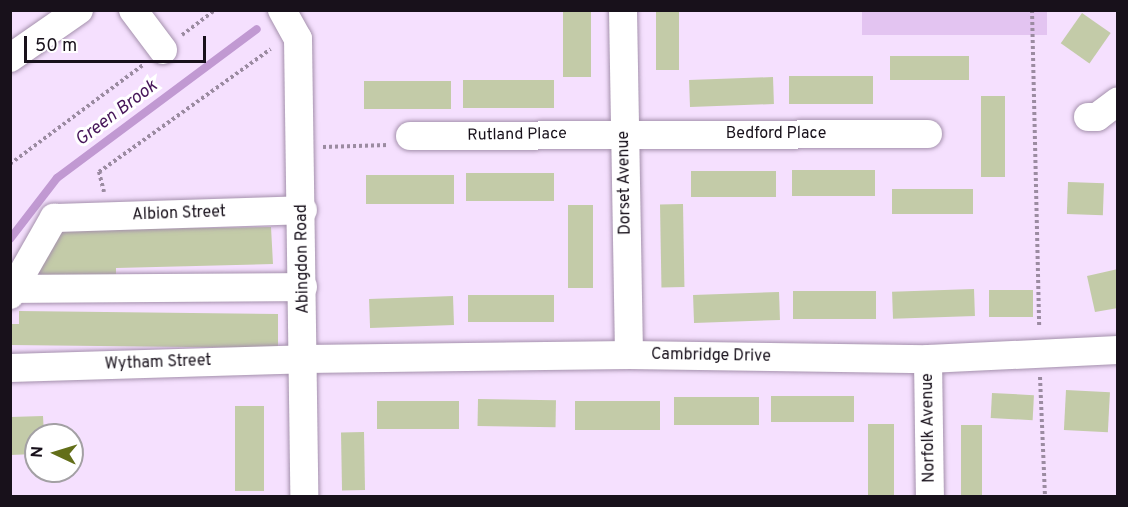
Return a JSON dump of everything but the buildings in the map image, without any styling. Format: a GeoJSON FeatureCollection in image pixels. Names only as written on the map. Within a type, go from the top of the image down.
{"type":"FeatureCollection","features":[{"type":"Feature","properties":{"kind":"street"},"geometry":{"type":"LineString","coordinates":[[10,58],[78,10]]}},
{"type":"Feature","properties":{"kind":"street"},"geometry":{"type":"LineString","coordinates":[[133,10],[163,50]]}},
{"type":"Feature","properties":{"kind":"street","name":"Dorset Avenue"},"geometry":{"type":"LineString","coordinates":[[623,10],[629,355]]}},
{"type":"Feature","properties":{"kind":"street","name":"Abingdon Road"},"geometry":{"type":"LineString","coordinates":[[288,14],[298,39],[302,148],[304,496]]}},
{"type":"Feature","properties":{"kind":"street"},"geometry":{"type":"LineString","coordinates":[[1088,117],[1097,117],[1118,102]]}},
{"type":"Feature","properties":{"kind":"street","name":"Bedford Place"},"geometry":{"type":"LineString","coordinates":[[624,133],[928,134]]}},
{"type":"Feature","properties":{"kind":"street","name":"Rutland Place"},"geometry":{"type":"LineString","coordinates":[[410,136],[624,133]]}},
{"type":"Feature","properties":{"kind":"street","name":"Albion Street"},"geometry":{"type":"LineString","coordinates":[[12,292],[54,218],[303,210]]}},
{"type":"Feature","properties":{"kind":"street"},"geometry":{"type":"LineString","coordinates":[[12,292],[303,287]]}},
{"type":"Feature","properties":{"kind":"street","name":"Cambridge Drive"},"geometry":{"type":"LineString","coordinates":[[304,359],[629,355],[928,358],[1118,350]]}},
{"type":"Feature","properties":{"kind":"street","name":"Norfolk Avenue"},"geometry":{"type":"LineString","coordinates":[[928,358],[930,496]]}},
{"type":"Feature","properties":{"kind":"street","name":"Wytham Street"},"geometry":{"type":"LineString","coordinates":[[10,368],[304,359]]}},
{"type":"Feature","properties":{"kind":"path"},"geometry":{"type":"LineString","coordinates":[[10,164],[215,10]]}},
{"type":"Feature","properties":{"kind":"path"},"geometry":{"type":"LineString","coordinates":[[1032,10],[1045,496]]}},
{"type":"Feature","properties":{"kind":"path"},"geometry":{"type":"LineString","coordinates":[[110,216],[99,171],[271,49]]}},
{"type":"Feature","properties":{"kind":"path"},"geometry":{"type":"LineString","coordinates":[[302,148],[398,145],[410,136]]}},
{"type":"Feature","properties":{"kind":"shaded area"},"geometry":{"type":"Polygon","coordinates":[[[862,11],[1047,11],[1047,35],[862,35],[862,11]]]}},
{"type":"Feature","properties":{"kind":"waterway","name":"Green Brook"},"geometry":{"type":"LineString","coordinates":[[10,239],[57,178],[257,29]]}}]}
